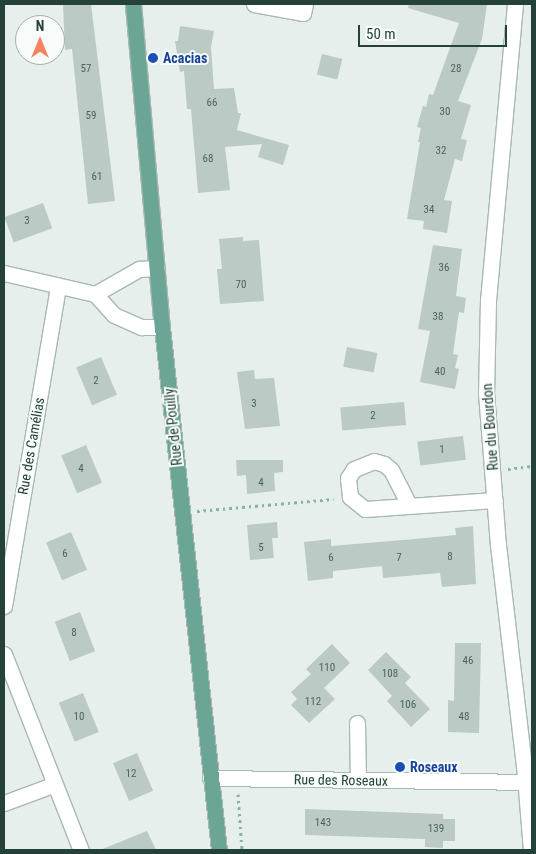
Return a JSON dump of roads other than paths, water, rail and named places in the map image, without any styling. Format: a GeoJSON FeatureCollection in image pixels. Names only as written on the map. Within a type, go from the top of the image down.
{"type":"FeatureCollection","features":[{"type":"Feature","properties":{"kind":"main road","name":"Rue de Pouilly"},"geometry":{"type":"LineString","coordinates":[[133,4],[162,327],[219,850]]}},
{"type":"Feature","properties":{"kind":"street"},"geometry":{"type":"LineString","coordinates":[[254,5],[303,13],[306,4]]}},
{"type":"Feature","properties":{"kind":"street","name":"Rue du Bourdon"},"geometry":{"type":"LineString","coordinates":[[515,4],[488,300],[486,393],[495,500],[529,782],[531,850]]}},
{"type":"Feature","properties":{"kind":"street"},"geometry":{"type":"LineString","coordinates":[[95,294],[139,268],[157,268]]}},
{"type":"Feature","properties":{"kind":"street"},"geometry":{"type":"LineString","coordinates":[[4,273],[95,294],[114,315],[141,327],[162,327]]}},
{"type":"Feature","properties":{"kind":"street","name":"Rue des Camélias"},"geometry":{"type":"LineString","coordinates":[[4,606],[58,286]]}},
{"type":"Feature","properties":{"kind":"street"},"geometry":{"type":"LineString","coordinates":[[409,506],[391,470],[374,461],[354,469],[348,478],[350,497],[365,509],[409,506],[495,500]]}},
{"type":"Feature","properties":{"kind":"street"},"geometry":{"type":"LineString","coordinates":[[4,654],[81,850]]}},
{"type":"Feature","properties":{"kind":"street"},"geometry":{"type":"LineString","coordinates":[[357,723],[358,780]]}},
{"type":"Feature","properties":{"kind":"street","name":"Rue des Roseaux"},"geometry":{"type":"LineString","coordinates":[[210,778],[529,782]]}},
{"type":"Feature","properties":{"kind":"street"},"geometry":{"type":"LineString","coordinates":[[4,803],[55,784]]}},
{"type":"Feature","properties":{"kind":"place","name":"Acacias"},"geometry":{"type":"Point","coordinates":[153,58]}},
{"type":"Feature","properties":{"kind":"place","name":"Roseaux"},"geometry":{"type":"Point","coordinates":[400,767]}}]}
